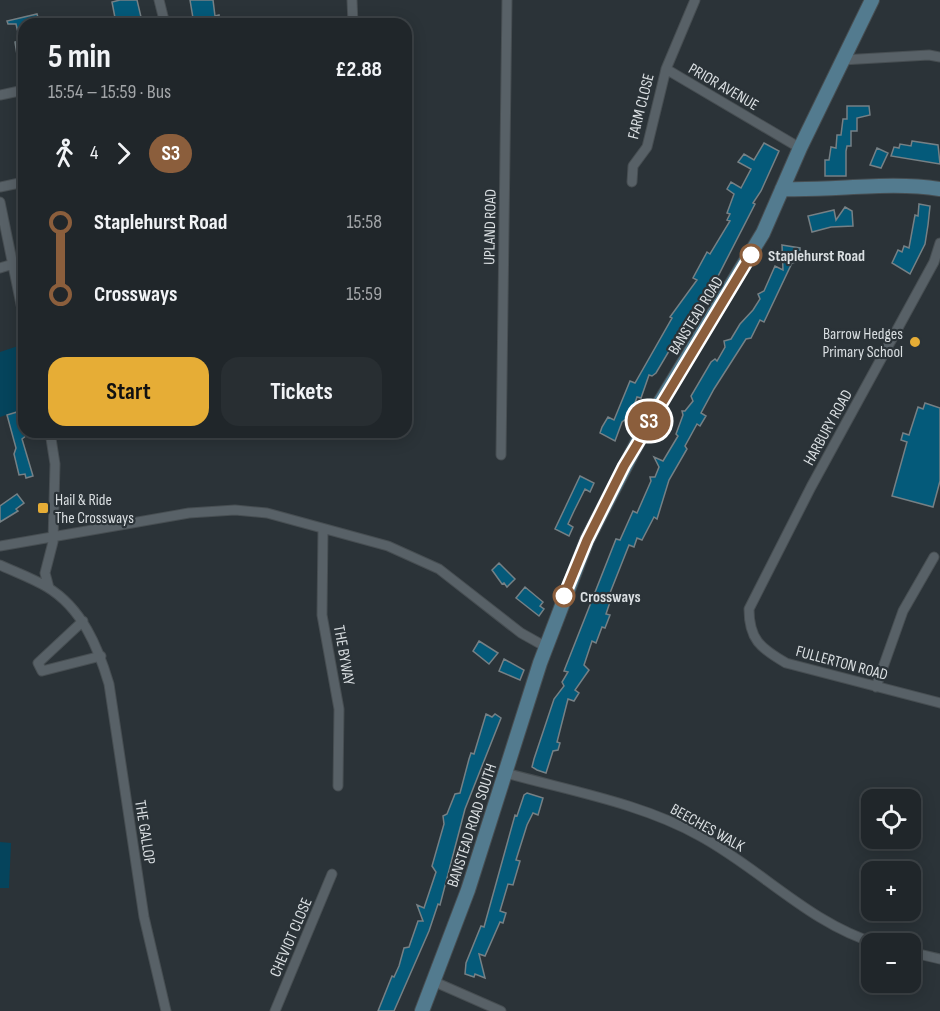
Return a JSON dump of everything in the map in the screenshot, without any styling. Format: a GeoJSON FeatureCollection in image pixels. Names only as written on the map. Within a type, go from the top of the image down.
{"type":"FeatureCollection","features":[{"type":"Feature","properties":{"kind":"street"},"geometry":{"type":"LineString","coordinates":[[159,0],[164,18]]}},
{"type":"Feature","properties":{"kind":"street"},"geometry":{"type":"LineString","coordinates":[[352,0],[353,18]]}},
{"type":"Feature","properties":{"kind":"street","name":"UPLAND ROAD"},"geometry":{"type":"LineString","coordinates":[[501,455],[507,0]]}},
{"type":"Feature","properties":{"kind":"street","name":"PRIOR AVENUE"},"geometry":{"type":"LineString","coordinates":[[694,0],[666,69],[800,148]]}},
{"type":"Feature","properties":{"kind":"street","name":"BANSTEAD ROAD"},"geometry":{"type":"LineString","coordinates":[[546,647],[570,580],[613,485],[647,424],[746,264],[872,0]]}},
{"type":"Feature","properties":{"kind":"street"},"geometry":{"type":"LineString","coordinates":[[842,60],[929,55],[940,57]]}},
{"type":"Feature","properties":{"kind":"street","name":"FARM CLOSE"},"geometry":{"type":"LineString","coordinates":[[632,183],[633,166],[647,147],[666,69]]}},
{"type":"Feature","properties":{"kind":"street"},"geometry":{"type":"LineString","coordinates":[[0,95],[18,91]]}},
{"type":"Feature","properties":{"kind":"street"},"geometry":{"type":"LineString","coordinates":[[0,188],[18,184]]}},
{"type":"Feature","properties":{"kind":"street"},"geometry":{"type":"LineString","coordinates":[[782,189],[819,191],[899,185],[940,189]]}},
{"type":"Feature","properties":{"kind":"street"},"geometry":{"type":"LineString","coordinates":[[0,202],[18,289]]}},
{"type":"Feature","properties":{"kind":"street","name":"HARBURY ROAD"},"geometry":{"type":"LineString","coordinates":[[749,628],[749,609],[811,487],[934,262],[940,243]]}},
{"type":"Feature","properties":{"kind":"street"},"geometry":{"type":"LineString","coordinates":[[0,268],[13,264]]}},
{"type":"Feature","properties":{"kind":"street"},"geometry":{"type":"LineString","coordinates":[[49,588],[45,573],[52,537],[55,464],[51,438]]}},
{"type":"Feature","properties":{"kind":"street"},"geometry":{"type":"LineString","coordinates":[[0,546],[189,513],[235,510],[267,513],[388,546],[439,569],[521,633],[546,647]]}},
{"type":"Feature","properties":{"kind":"street","name":"THE BYWAY"},"geometry":{"type":"LineString","coordinates":[[323,529],[322,615],[339,709],[338,786]]}},
{"type":"Feature","properties":{"kind":"street"},"geometry":{"type":"LineString","coordinates":[[876,687],[903,611],[934,557]]}},
{"type":"Feature","properties":{"kind":"street","name":"THE GALLOP"},"geometry":{"type":"LineString","coordinates":[[0,565],[49,588],[83,621],[101,656],[112,703],[144,918],[166,1011]]}},
{"type":"Feature","properties":{"kind":"street"},"geometry":{"type":"LineString","coordinates":[[83,621],[38,663],[42,671],[101,656]]}},
{"type":"Feature","properties":{"kind":"street","name":"FULLERTON ROAD"},"geometry":{"type":"LineString","coordinates":[[749,628],[764,650],[786,663],[940,703]]}},
{"type":"Feature","properties":{"kind":"street","name":"BANSTEAD ROAD SOUTH"},"geometry":{"type":"LineString","coordinates":[[422,1011],[435,982],[468,890],[546,647]]}},
{"type":"Feature","properties":{"kind":"street","name":"BEECHES WALK"},"geometry":{"type":"LineString","coordinates":[[506,773],[663,818],[721,848],[833,926],[861,937]]}},
{"type":"Feature","properties":{"kind":"street","name":"CHEVIOT CLOSE"},"geometry":{"type":"LineString","coordinates":[[275,1011],[332,874]]}},
{"type":"Feature","properties":{"kind":"street"},"geometry":{"type":"LineString","coordinates":[[921,955],[940,959]]}},
{"type":"Feature","properties":{"kind":"street"},"geometry":{"type":"LineString","coordinates":[[435,982],[501,1011]]}},
{"type":"Feature","properties":{"kind":"shaded area"},"geometry":{"type":"Polygon","coordinates":[[[18,346],[18,411],[0,417],[0,352],[18,346]]]}},
{"type":"Feature","properties":{"kind":"shaded area"},"geometry":{"type":"Polygon","coordinates":[[[0,842],[11,843],[9,888],[0,888],[0,842]]]}},
{"type":"Feature","properties":{"kind":"building"},"geometry":{"type":"Polygon","coordinates":[[[137,0],[141,17],[115,18],[112,2],[137,0]]]}},
{"type":"Feature","properties":{"kind":"building"},"geometry":{"type":"Polygon","coordinates":[[[190,0],[213,0],[215,16],[219,15],[219,18],[193,18],[190,0]]]}},
{"type":"Feature","properties":{"kind":"building"},"geometry":{"type":"Polygon","coordinates":[[[37,14],[38,18],[20,18],[37,14]]]}},
{"type":"Feature","properties":{"kind":"building"},"geometry":{"type":"Polygon","coordinates":[[[18,18],[18,32],[16,24],[8,24],[7,21],[18,18]]]}},
{"type":"Feature","properties":{"kind":"building"},"geometry":{"type":"Polygon","coordinates":[[[18,41],[18,61],[15,42],[18,41]]]}},
{"type":"Feature","properties":{"kind":"building"},"geometry":{"type":"Polygon","coordinates":[[[847,106],[869,106],[870,115],[857,118],[857,131],[851,131],[851,146],[847,146],[846,151],[846,176],[825,176],[825,160],[829,160],[831,147],[836,148],[837,135],[841,135],[843,119],[847,119],[847,106]]]}},
{"type":"Feature","properties":{"kind":"building"},"geometry":{"type":"Polygon","coordinates":[[[912,141],[938,145],[940,164],[891,156],[894,147],[899,148],[900,144],[911,146],[912,141]]]}},
{"type":"Feature","properties":{"kind":"building"},"geometry":{"type":"Polygon","coordinates":[[[764,143],[779,151],[753,203],[755,204],[714,284],[711,283],[697,311],[694,309],[656,373],[649,375],[641,398],[637,397],[631,415],[622,422],[615,441],[600,433],[602,427],[608,417],[614,420],[630,381],[635,383],[672,318],[670,317],[697,280],[693,278],[707,252],[710,254],[730,221],[727,220],[730,214],[727,213],[734,194],[727,189],[731,182],[741,188],[751,169],[738,162],[744,154],[754,160],[764,143]]]}},
{"type":"Feature","properties":{"kind":"building"},"geometry":{"type":"Polygon","coordinates":[[[877,148],[888,153],[881,168],[870,165],[877,148]]]}},
{"type":"Feature","properties":{"kind":"building"},"geometry":{"type":"Polygon","coordinates":[[[919,204],[930,206],[928,225],[925,244],[910,274],[892,263],[898,250],[902,252],[904,246],[909,248],[919,204]]]}},
{"type":"Feature","properties":{"kind":"building"},"geometry":{"type":"Polygon","coordinates":[[[845,207],[852,211],[853,226],[831,227],[812,232],[808,216],[834,210],[836,220],[845,207]]]}},
{"type":"Feature","properties":{"kind":"building"},"geometry":{"type":"Polygon","coordinates":[[[782,245],[800,248],[800,261],[792,263],[764,322],[760,320],[751,338],[746,339],[714,389],[701,413],[706,416],[700,426],[697,424],[685,446],[687,449],[669,480],[657,519],[654,517],[642,540],[637,538],[634,547],[629,545],[608,598],[611,599],[606,614],[610,615],[596,643],[592,641],[584,665],[589,670],[575,690],[579,693],[574,701],[568,699],[557,742],[560,743],[558,750],[553,751],[546,773],[537,770],[532,767],[534,759],[554,699],[564,686],[562,682],[568,672],[564,671],[616,539],[620,540],[633,511],[637,513],[651,481],[650,477],[655,477],[659,467],[654,457],[663,461],[678,436],[676,434],[683,415],[682,411],[685,411],[693,401],[691,396],[711,362],[715,359],[717,361],[725,347],[724,341],[731,339],[740,324],[753,310],[760,299],[758,294],[764,291],[775,266],[783,270],[782,245]]]}},
{"type":"Feature","properties":{"kind":"building"},"geometry":{"type":"Polygon","coordinates":[[[925,403],[940,408],[940,481],[933,507],[892,496],[907,442],[901,440],[903,433],[909,435],[918,407],[923,409],[925,403]]]}},
{"type":"Feature","properties":{"kind":"building"},"geometry":{"type":"Polygon","coordinates":[[[17,412],[18,414],[18,438],[23,438],[33,476],[26,478],[25,474],[19,475],[14,454],[16,448],[7,415],[17,412]]]}},
{"type":"Feature","properties":{"kind":"building"},"geometry":{"type":"Polygon","coordinates":[[[580,476],[594,483],[590,492],[585,489],[574,511],[568,524],[573,527],[569,536],[555,529],[580,476]]]}},
{"type":"Feature","properties":{"kind":"building"},"geometry":{"type":"Polygon","coordinates":[[[17,494],[24,503],[16,509],[18,511],[0,522],[0,506],[17,494]]]}},
{"type":"Feature","properties":{"kind":"building"},"geometry":{"type":"Polygon","coordinates":[[[499,563],[515,579],[507,587],[492,570],[499,563]]]}},
{"type":"Feature","properties":{"kind":"building"},"geometry":{"type":"Polygon","coordinates":[[[525,587],[543,602],[540,606],[544,609],[539,616],[516,598],[525,587]]]}},
{"type":"Feature","properties":{"kind":"building"},"geometry":{"type":"Polygon","coordinates":[[[479,641],[498,653],[489,664],[473,651],[479,641]]]}},
{"type":"Feature","properties":{"kind":"building"},"geometry":{"type":"Polygon","coordinates":[[[504,659],[524,670],[520,680],[499,671],[504,659]]]}},
{"type":"Feature","properties":{"kind":"building"},"geometry":{"type":"Polygon","coordinates":[[[486,714],[492,717],[495,714],[501,718],[465,809],[440,905],[438,904],[429,931],[394,1011],[378,1011],[392,976],[394,977],[399,966],[404,948],[409,947],[418,921],[423,921],[417,905],[424,908],[436,872],[432,866],[444,824],[443,816],[447,814],[455,794],[460,793],[469,759],[471,753],[474,754],[486,714]]]}},
{"type":"Feature","properties":{"kind":"building"},"geometry":{"type":"Polygon","coordinates":[[[527,793],[543,798],[538,815],[533,813],[527,825],[516,860],[520,861],[513,885],[508,884],[500,911],[506,913],[503,923],[500,922],[485,956],[479,954],[485,978],[475,974],[474,977],[465,974],[466,963],[481,926],[484,927],[515,815],[517,816],[524,795],[527,793]]]}},
{"type":"Feature","properties":{"kind":"bus line","name":"S3"},"geometry":{"type":"LineString","coordinates":[[564,596],[606,500],[647,424],[751,255]]}},
{"type":"Feature","properties":{"kind":"place","name":"Staplehurst Road"},"geometry":{"type":"Point","coordinates":[751,255]}},
{"type":"Feature","properties":{"kind":"place","name":"Barrow Hedges Primary School"},"geometry":{"type":"Point","coordinates":[915,342]}},
{"type":"Feature","properties":{"kind":"place","name":"Hail & Ride The Crossways"},"geometry":{"type":"Point","coordinates":[43,508]}},
{"type":"Feature","properties":{"kind":"place","name":"Crossways"},"geometry":{"type":"Point","coordinates":[564,596]}}]}
